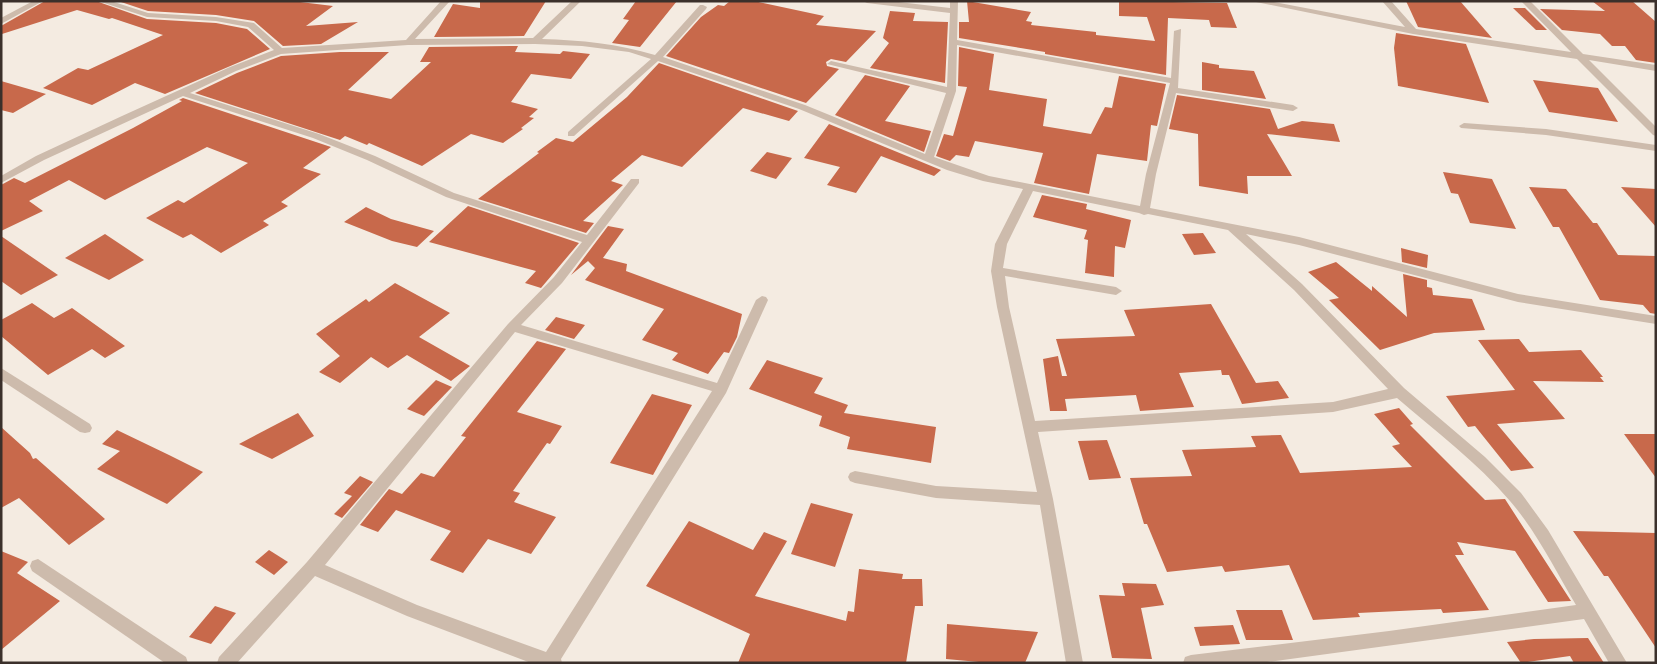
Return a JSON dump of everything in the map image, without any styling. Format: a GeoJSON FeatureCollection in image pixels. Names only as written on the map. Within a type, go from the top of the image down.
{"type":"FeatureCollection","features":[{"type":"Feature","properties":{"kind":"street"},"geometry":{"type":"LineString","coordinates":[[1,22],[39,1]]}},
{"type":"Feature","properties":{"kind":"street"},"geometry":{"type":"LineString","coordinates":[[102,1],[155,16],[216,19],[251,25],[280,51]]}},
{"type":"Feature","properties":{"kind":"street"},"geometry":{"type":"LineString","coordinates":[[408,42],[446,1]]}},
{"type":"Feature","properties":{"kind":"street"},"geometry":{"type":"LineString","coordinates":[[535,41],[577,1]]}},
{"type":"Feature","properties":{"kind":"street"},"geometry":{"type":"LineString","coordinates":[[867,1],[954,6],[951,91],[928,159]]}},
{"type":"Feature","properties":{"kind":"street"},"geometry":{"type":"LineString","coordinates":[[1255,1],[1413,31],[1656,68]]}},
{"type":"Feature","properties":{"kind":"street"},"geometry":{"type":"LineString","coordinates":[[1386,1],[1413,31]]}},
{"type":"Feature","properties":{"kind":"street"},"geometry":{"type":"LineString","coordinates":[[1525,1],[1654,131]]}},
{"type":"Feature","properties":{"kind":"street"},"geometry":{"type":"LineString","coordinates":[[570,134],[657,58],[703,6]]}},
{"type":"Feature","properties":{"kind":"street"},"geometry":{"type":"LineString","coordinates":[[1144,212],[1150,174],[1174,85],[1178,31]]}},
{"type":"Feature","properties":{"kind":"street"},"geometry":{"type":"LineString","coordinates":[[1,180],[40,158],[233,69],[280,51],[408,42],[535,41],[582,43],[630,50],[657,58],[802,107],[928,159],[987,179],[1144,212],[1230,226],[1299,241],[1518,298],[1656,320]]}},
{"type":"Feature","properties":{"kind":"street"},"geometry":{"type":"LineString","coordinates":[[954,42],[1293,108]]}},
{"type":"Feature","properties":{"kind":"street"},"geometry":{"type":"LineString","coordinates":[[831,64],[951,91]]}},
{"type":"Feature","properties":{"kind":"street"},"geometry":{"type":"LineString","coordinates":[[182,93],[316,136],[371,158],[450,195],[589,240]]}},
{"type":"Feature","properties":{"kind":"street"},"geometry":{"type":"LineString","coordinates":[[1464,126],[1546,132],[1656,148]]}},
{"type":"Feature","properties":{"kind":"street"},"geometry":{"type":"LineString","coordinates":[[225,663],[313,567],[512,327],[558,280],[635,181]]}},
{"type":"Feature","properties":{"kind":"street"},"geometry":{"type":"LineString","coordinates":[[1029,189],[1001,244],[998,271],[1003,308],[1046,499],[1075,663]]}},
{"type":"Feature","properties":{"kind":"street"},"geometry":{"type":"LineString","coordinates":[[1230,226],[1298,287],[1399,392],[1473,455],[1516,497],[1543,535],[1618,663]]}},
{"type":"Feature","properties":{"kind":"street"},"geometry":{"type":"LineString","coordinates":[[998,271],[1116,291]]}},
{"type":"Feature","properties":{"kind":"street"},"geometry":{"type":"LineString","coordinates":[[313,567],[413,611],[552,662],[721,388],[762,300]]}},
{"type":"Feature","properties":{"kind":"street"},"geometry":{"type":"LineString","coordinates":[[512,327],[721,388]]}},
{"type":"Feature","properties":{"kind":"street"},"geometry":{"type":"LineString","coordinates":[[1,373],[85,428]]}},
{"type":"Feature","properties":{"kind":"street"},"geometry":{"type":"LineString","coordinates":[[1029,427],[1333,407],[1399,392]]}},
{"type":"Feature","properties":{"kind":"street"},"geometry":{"type":"LineString","coordinates":[[855,477],[936,492],[1046,499]]}},
{"type":"Feature","properties":{"kind":"street"},"geometry":{"type":"LineString","coordinates":[[38,566],[180,663]]}},
{"type":"Feature","properties":{"kind":"street"},"geometry":{"type":"LineString","coordinates":[[1191,663],[1389,639],[1589,611]]}},
{"type":"Feature","properties":{"kind":"building"},"geometry":{"type":"Polygon","coordinates":[[[45,1],[96,1],[147,19],[216,23],[247,29],[270,49],[165,94],[135,83],[92,105],[43,88],[78,68],[88,70],[163,35],[112,18],[109,19],[77,10],[2,34],[1,26],[45,1]]]}},
{"type":"Feature","properties":{"kind":"building"},"geometry":{"type":"Polygon","coordinates":[[[118,1],[292,1],[333,6],[306,26],[358,22],[321,44],[283,46],[254,21],[216,15],[148,11],[118,1]]]}},
{"type":"Feature","properties":{"kind":"building"},"geometry":{"type":"Polygon","coordinates":[[[480,1],[546,1],[524,36],[434,37],[453,4],[480,8],[480,1]]]}},
{"type":"Feature","properties":{"kind":"building"},"geometry":{"type":"Polygon","coordinates":[[[636,1],[677,1],[640,47],[612,43],[629,20],[623,19],[636,1]]]}},
{"type":"Feature","properties":{"kind":"building"},"geometry":{"type":"Polygon","coordinates":[[[730,1],[754,1],[824,16],[816,25],[876,31],[846,62],[831,59],[826,62],[827,66],[839,69],[806,103],[666,56],[701,17],[718,5],[724,6],[730,1]]]}},
{"type":"Feature","properties":{"kind":"building"},"geometry":{"type":"Polygon","coordinates":[[[967,1],[1031,12],[1026,21],[1032,22],[1031,25],[1096,32],[1096,35],[1155,41],[1147,17],[1119,16],[1119,1],[1227,3],[1237,28],[1211,27],[1209,20],[1168,18],[1166,75],[959,38],[959,22],[969,22],[967,1]]]}},
{"type":"Feature","properties":{"kind":"building"},"geometry":{"type":"Polygon","coordinates":[[[1406,1],[1460,1],[1492,38],[1418,27],[1406,1]]]}},
{"type":"Feature","properties":{"kind":"building"},"geometry":{"type":"Polygon","coordinates":[[[1592,1],[1632,1],[1656,22],[1656,63],[1636,60],[1625,46],[1612,46],[1600,34],[1562,30],[1540,9],[1605,11],[1592,1]]]}},
{"type":"Feature","properties":{"kind":"building"},"geometry":{"type":"Polygon","coordinates":[[[1513,8],[1525,8],[1547,30],[1536,30],[1513,8]]]}},
{"type":"Feature","properties":{"kind":"building"},"geometry":{"type":"Polygon","coordinates":[[[890,11],[915,13],[913,21],[948,22],[945,83],[870,68],[889,43],[883,38],[890,11]]]}},
{"type":"Feature","properties":{"kind":"building"},"geometry":{"type":"Polygon","coordinates":[[[1396,33],[1466,44],[1489,103],[1398,86],[1394,48],[1396,33]]]}},
{"type":"Feature","properties":{"kind":"building"},"geometry":{"type":"Polygon","coordinates":[[[518,46],[515,52],[560,54],[563,51],[590,54],[571,79],[531,74],[511,102],[538,109],[529,117],[534,118],[521,128],[523,129],[503,143],[471,134],[422,166],[369,143],[367,145],[345,136],[340,140],[195,93],[237,73],[281,56],[340,52],[389,52],[348,90],[391,99],[431,62],[420,62],[429,47],[518,46]]]}},
{"type":"Feature","properties":{"kind":"building"},"geometry":{"type":"Polygon","coordinates":[[[959,47],[994,54],[989,90],[1047,99],[1043,126],[1091,134],[1105,107],[1112,108],[1119,76],[1166,84],[1157,126],[1151,125],[1147,161],[1097,154],[1089,194],[1034,183],[1043,153],[975,141],[969,157],[956,155],[950,161],[936,156],[944,134],[953,136],[967,87],[958,86],[959,47]]]}},
{"type":"Feature","properties":{"kind":"building"},"geometry":{"type":"Polygon","coordinates":[[[1202,62],[1219,65],[1219,68],[1254,71],[1266,99],[1202,90],[1202,62]]]}},
{"type":"Feature","properties":{"kind":"building"},"geometry":{"type":"Polygon","coordinates":[[[659,63],[798,111],[789,121],[743,108],[682,167],[642,155],[611,181],[623,185],[583,221],[594,223],[586,233],[478,199],[556,138],[573,142],[627,97],[659,63]]]}},
{"type":"Feature","properties":{"kind":"building"},"geometry":{"type":"Polygon","coordinates":[[[865,75],[910,86],[885,121],[931,131],[924,152],[835,115],[865,75]]]}},
{"type":"Feature","properties":{"kind":"building"},"geometry":{"type":"Polygon","coordinates":[[[1533,80],[1598,88],[1618,122],[1549,112],[1533,80]]]}},
{"type":"Feature","properties":{"kind":"building"},"geometry":{"type":"Polygon","coordinates":[[[1,81],[46,94],[13,113],[1,110],[1,81]]]}},
{"type":"Feature","properties":{"kind":"building"},"geometry":{"type":"Polygon","coordinates":[[[1177,95],[1270,109],[1278,129],[1302,121],[1334,124],[1340,142],[1267,134],[1292,176],[1247,176],[1248,194],[1199,186],[1198,134],[1169,129],[1177,95]]]}},
{"type":"Feature","properties":{"kind":"building"},"geometry":{"type":"Polygon","coordinates":[[[183,98],[331,147],[303,168],[321,174],[281,202],[288,206],[263,221],[269,225],[221,253],[191,234],[183,238],[146,218],[178,200],[184,203],[248,163],[207,147],[105,200],[69,180],[29,201],[43,211],[1,231],[1,185],[14,178],[25,183],[133,128],[182,101],[179,100],[183,98]]]}},
{"type":"Feature","properties":{"kind":"building"},"geometry":{"type":"Polygon","coordinates":[[[829,124],[941,170],[934,176],[881,156],[856,193],[827,185],[840,167],[804,158],[829,124]]]}},
{"type":"Feature","properties":{"kind":"building"},"geometry":{"type":"Polygon","coordinates":[[[767,152],[792,158],[776,179],[750,171],[767,152]]]}},
{"type":"Feature","properties":{"kind":"building"},"geometry":{"type":"Polygon","coordinates":[[[1443,172],[1492,179],[1516,229],[1470,223],[1458,194],[1451,193],[1443,172]]]}},
{"type":"Feature","properties":{"kind":"building"},"geometry":{"type":"Polygon","coordinates":[[[1529,187],[1566,189],[1593,223],[1597,223],[1618,255],[1656,256],[1656,314],[1650,313],[1643,305],[1600,300],[1559,227],[1553,227],[1529,187]]]}},
{"type":"Feature","properties":{"kind":"building"},"geometry":{"type":"Polygon","coordinates":[[[1621,187],[1656,189],[1656,227],[1621,187]]]}},
{"type":"Feature","properties":{"kind":"building"},"geometry":{"type":"Polygon","coordinates":[[[1042,195],[1087,204],[1086,209],[1131,220],[1125,248],[1115,246],[1114,277],[1085,273],[1088,240],[1084,239],[1087,230],[1033,217],[1042,195]]]}},
{"type":"Feature","properties":{"kind":"building"},"geometry":{"type":"Polygon","coordinates":[[[468,206],[579,243],[541,288],[525,283],[536,271],[429,242],[468,206]]]}},
{"type":"Feature","properties":{"kind":"building"},"geometry":{"type":"Polygon","coordinates":[[[366,207],[391,219],[434,231],[417,247],[392,241],[344,222],[366,207]]]}},
{"type":"Feature","properties":{"kind":"building"},"geometry":{"type":"Polygon","coordinates":[[[608,226],[624,229],[603,258],[627,264],[626,271],[742,314],[737,337],[729,353],[724,352],[708,374],[672,360],[678,353],[642,340],[664,309],[585,280],[595,268],[588,261],[571,275],[608,226]]]}},
{"type":"Feature","properties":{"kind":"building"},"geometry":{"type":"Polygon","coordinates":[[[1203,233],[1216,253],[1194,255],[1182,234],[1203,233]]]}},
{"type":"Feature","properties":{"kind":"building"},"geometry":{"type":"Polygon","coordinates":[[[105,234],[144,260],[109,280],[65,258],[105,234]]]}},
{"type":"Feature","properties":{"kind":"building"},"geometry":{"type":"Polygon","coordinates":[[[1,236],[58,275],[21,295],[1,281],[1,236]]]}},
{"type":"Feature","properties":{"kind":"building"},"geometry":{"type":"Polygon","coordinates":[[[1401,248],[1428,255],[1427,268],[1402,262],[1401,248]]]}},
{"type":"Feature","properties":{"kind":"building"},"geometry":{"type":"Polygon","coordinates":[[[1336,262],[1372,291],[1372,286],[1407,317],[1403,274],[1427,280],[1427,287],[1432,288],[1433,295],[1472,299],[1485,330],[1434,333],[1380,350],[1329,300],[1339,298],[1308,272],[1336,262]]]}},
{"type":"Feature","properties":{"kind":"building"},"geometry":{"type":"Polygon","coordinates":[[[395,283],[450,313],[419,337],[470,366],[451,381],[407,355],[388,368],[371,357],[340,383],[319,372],[340,356],[316,334],[366,299],[369,302],[395,283]]]}},
{"type":"Feature","properties":{"kind":"building"},"geometry":{"type":"Polygon","coordinates":[[[32,303],[54,318],[72,308],[125,346],[105,358],[92,349],[48,375],[1,336],[1,320],[32,303]]]}},
{"type":"Feature","properties":{"kind":"building"},"geometry":{"type":"Polygon","coordinates":[[[1211,304],[1256,383],[1278,381],[1289,398],[1242,404],[1229,375],[1222,375],[1221,370],[1179,373],[1194,407],[1140,411],[1136,395],[1065,399],[1067,411],[1050,411],[1043,359],[1058,356],[1062,376],[1067,376],[1056,339],[1135,336],[1124,310],[1211,304]]]}},
{"type":"Feature","properties":{"kind":"building"},"geometry":{"type":"Polygon","coordinates":[[[556,317],[585,325],[574,339],[545,330],[556,317]]]}},
{"type":"Feature","properties":{"kind":"building"},"geometry":{"type":"Polygon","coordinates":[[[1519,339],[1529,352],[1581,350],[1603,377],[1600,377],[1604,382],[1533,381],[1565,419],[1497,424],[1534,468],[1511,471],[1475,426],[1468,427],[1446,396],[1515,390],[1478,340],[1519,339]]]}},
{"type":"Feature","properties":{"kind":"building"},"geometry":{"type":"Polygon","coordinates":[[[537,341],[566,349],[517,412],[562,426],[550,444],[547,443],[513,491],[520,493],[514,502],[556,517],[531,554],[488,539],[463,573],[430,560],[451,531],[396,510],[378,532],[360,525],[389,489],[402,494],[421,473],[434,477],[466,437],[461,436],[537,341]]]}},
{"type":"Feature","properties":{"kind":"building"},"geometry":{"type":"Polygon","coordinates":[[[767,360],[823,378],[814,393],[848,405],[844,413],[936,427],[931,463],[847,449],[850,437],[819,426],[822,416],[749,389],[767,360]]]}},
{"type":"Feature","properties":{"kind":"building"},"geometry":{"type":"Polygon","coordinates":[[[436,380],[452,387],[424,416],[407,409],[436,380]]]}},
{"type":"Feature","properties":{"kind":"building"},"geometry":{"type":"Polygon","coordinates":[[[652,394],[692,405],[653,475],[610,463],[652,394]]]}},
{"type":"Feature","properties":{"kind":"building"},"geometry":{"type":"Polygon","coordinates":[[[1399,408],[1413,424],[1410,425],[1485,500],[1505,499],[1571,601],[1548,602],[1515,551],[1457,542],[1464,555],[1455,555],[1489,610],[1443,613],[1441,609],[1358,613],[1360,617],[1313,620],[1289,565],[1225,572],[1222,566],[1167,572],[1147,524],[1144,524],[1130,478],[1192,476],[1182,450],[1256,447],[1251,436],[1281,435],[1300,473],[1412,467],[1392,446],[1400,444],[1374,414],[1399,408]]]}},
{"type":"Feature","properties":{"kind":"building"},"geometry":{"type":"Polygon","coordinates":[[[298,413],[314,436],[272,459],[239,444],[298,413]]]}},
{"type":"Feature","properties":{"kind":"building"},"geometry":{"type":"Polygon","coordinates":[[[1,427],[30,453],[33,459],[36,458],[105,519],[69,545],[19,498],[1,508],[1,427]]]}},
{"type":"Feature","properties":{"kind":"building"},"geometry":{"type":"Polygon","coordinates":[[[117,430],[203,472],[167,504],[97,469],[120,451],[102,444],[117,430]]]}},
{"type":"Feature","properties":{"kind":"building"},"geometry":{"type":"Polygon","coordinates":[[[1624,434],[1656,434],[1656,478],[1624,434]]]}},
{"type":"Feature","properties":{"kind":"building"},"geometry":{"type":"Polygon","coordinates":[[[1107,440],[1121,478],[1089,480],[1078,441],[1107,440]]]}},
{"type":"Feature","properties":{"kind":"building"},"geometry":{"type":"Polygon","coordinates":[[[360,476],[373,482],[342,518],[334,514],[352,496],[344,493],[360,476]]]}},
{"type":"Feature","properties":{"kind":"building"},"geometry":{"type":"Polygon","coordinates":[[[811,503],[853,514],[835,567],[791,554],[811,503]]]}},
{"type":"Feature","properties":{"kind":"building"},"geometry":{"type":"Polygon","coordinates":[[[689,521],[753,550],[764,532],[787,541],[755,596],[846,621],[848,611],[854,612],[859,569],[903,574],[902,579],[922,579],[923,606],[915,606],[906,663],[738,663],[750,634],[646,586],[689,521]]]}},
{"type":"Feature","properties":{"kind":"building"},"geometry":{"type":"Polygon","coordinates":[[[1573,531],[1656,533],[1656,648],[1608,576],[1604,576],[1573,531]]]}},
{"type":"Feature","properties":{"kind":"building"},"geometry":{"type":"Polygon","coordinates":[[[269,550],[288,562],[274,575],[255,562],[269,550]]]}},
{"type":"Feature","properties":{"kind":"building"},"geometry":{"type":"Polygon","coordinates":[[[1,551],[28,562],[17,573],[60,601],[1,650],[1,551]]]}},
{"type":"Feature","properties":{"kind":"building"},"geometry":{"type":"Polygon","coordinates":[[[1122,583],[1156,584],[1164,605],[1141,608],[1152,659],[1112,658],[1099,595],[1125,596],[1122,583]]]}},
{"type":"Feature","properties":{"kind":"building"},"geometry":{"type":"Polygon","coordinates":[[[215,606],[236,613],[211,644],[189,637],[215,606]]]}},
{"type":"Feature","properties":{"kind":"building"},"geometry":{"type":"Polygon","coordinates":[[[1236,610],[1282,610],[1293,640],[1246,640],[1236,610]]]}},
{"type":"Feature","properties":{"kind":"building"},"geometry":{"type":"Polygon","coordinates":[[[947,624],[1038,632],[1025,663],[990,663],[946,659],[947,624]]]}},
{"type":"Feature","properties":{"kind":"building"},"geometry":{"type":"Polygon","coordinates":[[[1233,625],[1240,644],[1200,646],[1194,627],[1233,625]]]}},
{"type":"Feature","properties":{"kind":"building"},"geometry":{"type":"Polygon","coordinates":[[[1588,638],[1604,663],[1574,663],[1570,656],[1521,663],[1507,642],[1534,639],[1588,638]]]}}]}
